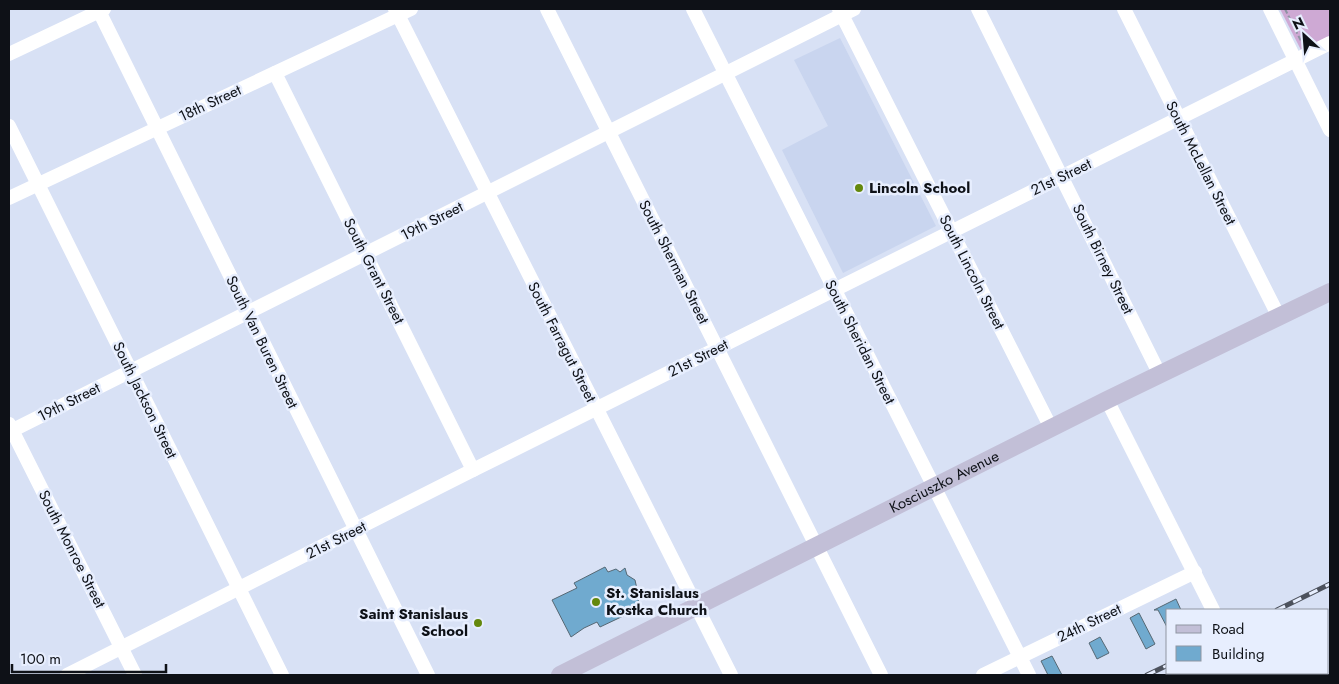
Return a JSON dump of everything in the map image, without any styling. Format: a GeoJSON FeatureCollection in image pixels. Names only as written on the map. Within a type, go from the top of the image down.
{"type":"FeatureCollection","features":[{"type":"Feature","properties":{"kind":"main road","name":"Kosciuszko Avenue"},"geometry":{"type":"LineString","coordinates":[[572,673],[817,545],[1107,400],[1330,292]]}},
{"type":"Feature","properties":{"kind":"street","name":"18th Street"},"geometry":{"type":"LineString","coordinates":[[9,198],[275,73],[396,12],[411,9]]}},
{"type":"Feature","properties":{"kind":"street","name":"South Sherman Street"},"geometry":{"type":"LineString","coordinates":[[547,9],[881,675]]}},
{"type":"Feature","properties":{"kind":"street","name":"South Sheridan Street"},"geometry":{"type":"LineString","coordinates":[[693,9],[1029,675]]}},
{"type":"Feature","properties":{"kind":"street","name":"South Birney Street"},"geometry":{"type":"LineString","coordinates":[[978,9],[1160,375]]}},
{"type":"Feature","properties":{"kind":"street","name":"South McLellan Street"},"geometry":{"type":"LineString","coordinates":[[1124,9],[1279,317]]}},
{"type":"Feature","properties":{"kind":"street"},"geometry":{"type":"LineString","coordinates":[[1270,9],[1330,130]]}},
{"type":"Feature","properties":{"kind":"street"},"geometry":{"type":"LineString","coordinates":[[9,54],[100,10]]}},
{"type":"Feature","properties":{"kind":"street","name":"South Van Buren Street"},"geometry":{"type":"LineString","coordinates":[[100,10],[156,128],[428,675]]}},
{"type":"Feature","properties":{"kind":"street","name":"19th Street"},"geometry":{"type":"LineString","coordinates":[[10,428],[131,371],[845,11]]}},
{"type":"Feature","properties":{"kind":"street","name":"South Lincoln Street"},"geometry":{"type":"LineString","coordinates":[[845,11],[951,231],[1051,428]]}},
{"type":"Feature","properties":{"kind":"street","name":"South Farragut Street"},"geometry":{"type":"LineString","coordinates":[[396,12],[731,675]]}},
{"type":"Feature","properties":{"kind":"street","name":"21st Street"},"geometry":{"type":"LineString","coordinates":[[67,675],[473,470],[951,231],[1179,120],[1330,43]]}},
{"type":"Feature","properties":{"kind":"street","name":"South Grant Street"},"geometry":{"type":"LineString","coordinates":[[275,73],[473,470]]}},
{"type":"Feature","properties":{"kind":"street","name":"South Jackson Street"},"geometry":{"type":"LineString","coordinates":[[9,126],[282,675]]}},
{"type":"Feature","properties":{"kind":"street"},"geometry":{"type":"LineString","coordinates":[[1107,400],[1213,609]]}},
{"type":"Feature","properties":{"kind":"street","name":"South Monroe Street"},"geometry":{"type":"LineString","coordinates":[[10,428],[135,675]]}},
{"type":"Feature","properties":{"kind":"street","name":"24th Street"},"geometry":{"type":"LineString","coordinates":[[983,675],[1195,572]]}},
{"type":"Feature","properties":{"kind":"path"},"geometry":{"type":"LineString","coordinates":[[1285,9],[1301,41]]}},
{"type":"Feature","properties":{"kind":"shaded area"},"geometry":{"type":"Polygon","coordinates":[[[1280,9],[1330,9],[1330,36],[1301,50],[1280,9]]]}},
{"type":"Feature","properties":{"kind":"shaded area","name":"Lincoln School"},"geometry":{"type":"Polygon","coordinates":[[[840,38],[936,226],[843,273],[782,150],[828,126],[794,60],[840,38]]]}},
{"type":"Feature","properties":{"kind":"building","name":"St. Stanislaus Kostka Church"},"geometry":{"type":"Polygon","coordinates":[[[605,567],[608,572],[616,569],[620,572],[625,568],[627,575],[635,580],[639,598],[636,610],[600,627],[597,622],[571,637],[552,600],[577,588],[574,583],[605,567]]]}},
{"type":"Feature","properties":{"kind":"building"},"geometry":{"type":"Polygon","coordinates":[[[1176,599],[1181,609],[1166,609],[1166,625],[1158,610],[1154,610],[1176,599]]]}},
{"type":"Feature","properties":{"kind":"building"},"geometry":{"type":"Polygon","coordinates":[[[1139,613],[1155,644],[1146,649],[1130,618],[1139,613]]]}},
{"type":"Feature","properties":{"kind":"building"},"geometry":{"type":"Polygon","coordinates":[[[1100,637],[1109,653],[1097,659],[1089,643],[1100,637]]]}},
{"type":"Feature","properties":{"kind":"building"},"geometry":{"type":"Polygon","coordinates":[[[1052,656],[1062,675],[1048,675],[1041,661],[1052,656]]]}},
{"type":"Feature","properties":{"kind":"railway"},"geometry":{"type":"LineString","coordinates":[[1279,609],[1330,584]]}},
{"type":"Feature","properties":{"kind":"railway"},"geometry":{"type":"LineString","coordinates":[[1147,675],[1166,666]]}},
{"type":"Feature","properties":{"kind":"place","name":"Lincoln School"},"geometry":{"type":"Point","coordinates":[859,188]}},
{"type":"Feature","properties":{"kind":"place","name":"St. Stanislaus Kostka Church"},"geometry":{"type":"Point","coordinates":[596,602]}},
{"type":"Feature","properties":{"kind":"place","name":"Saint Stanislaus School"},"geometry":{"type":"Point","coordinates":[478,623]}}]}
